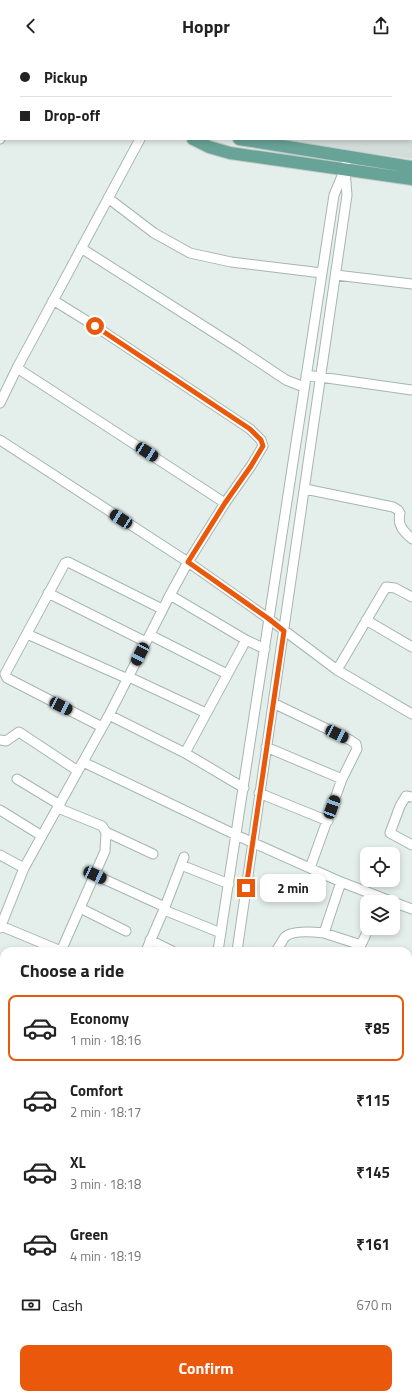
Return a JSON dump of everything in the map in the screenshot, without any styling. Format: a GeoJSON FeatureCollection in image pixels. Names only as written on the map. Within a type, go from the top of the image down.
{"type":"FeatureCollection","features":[{"type":"Feature","properties":{"kind":"main road"},"geometry":{"type":"LineString","coordinates":[[195,140],[208,147],[230,153],[412,167]]}},
{"type":"Feature","properties":{"kind":"main road"},"geometry":{"type":"LineString","coordinates":[[250,140],[285,143],[346,163],[412,179]]}},
{"type":"Feature","properties":{"kind":"street"},"geometry":{"type":"LineString","coordinates":[[0,402],[139,140]]}},
{"type":"Feature","properties":{"kind":"street"},"geometry":{"type":"LineString","coordinates":[[219,947],[334,195],[346,163]]}},
{"type":"Feature","properties":{"kind":"street"},"geometry":{"type":"LineString","coordinates":[[238,947],[259,793],[322,377],[347,195],[346,163]]}},
{"type":"Feature","properties":{"kind":"street"},"geometry":{"type":"LineString","coordinates":[[108,198],[154,233],[190,253],[231,262],[322,273]]}},
{"type":"Feature","properties":{"kind":"street"},"geometry":{"type":"LineString","coordinates":[[81,248],[236,346],[286,380],[304,387]]}},
{"type":"Feature","properties":{"kind":"street"},"geometry":{"type":"LineString","coordinates":[[336,275],[412,284]]}},
{"type":"Feature","properties":{"kind":"street"},"geometry":{"type":"LineString","coordinates":[[51,947],[0,927],[24,868],[109,715],[162,609],[188,562],[263,446],[261,440],[250,429],[95,326],[53,300]]}},
{"type":"Feature","properties":{"kind":"street"},"geometry":{"type":"LineString","coordinates":[[17,368],[225,503]]}},
{"type":"Feature","properties":{"kind":"street"},"geometry":{"type":"LineString","coordinates":[[306,375],[412,390]]}},
{"type":"Feature","properties":{"kind":"street"},"geometry":{"type":"LineString","coordinates":[[0,440],[188,562],[269,619],[337,670],[412,714]]}},
{"type":"Feature","properties":{"kind":"street"},"geometry":{"type":"LineString","coordinates":[[305,489],[393,507],[400,513],[398,519],[401,528],[412,539]]}},
{"type":"Feature","properties":{"kind":"street"},"geometry":{"type":"LineString","coordinates":[[102,727],[5,676],[5,674],[64,564],[68,562],[162,609]]}},
{"type":"Feature","properties":{"kind":"street"},"geometry":{"type":"LineString","coordinates":[[337,670],[386,587],[395,588],[412,597]]}},
{"type":"Feature","properties":{"kind":"street"},"geometry":{"type":"LineString","coordinates":[[48,593],[228,674]]}},
{"type":"Feature","properties":{"kind":"street"},"geometry":{"type":"LineString","coordinates":[[170,595],[246,640],[265,649]]}},
{"type":"Feature","properties":{"kind":"street"},"geometry":{"type":"LineString","coordinates":[[366,620],[412,647]]}},
{"type":"Feature","properties":{"kind":"street"},"geometry":{"type":"LineString","coordinates":[[27,634],[206,713]]}},
{"type":"Feature","properties":{"kind":"street"},"geometry":{"type":"LineString","coordinates":[[185,753],[246,640]]}},
{"type":"Feature","properties":{"kind":"street"},"geometry":{"type":"LineString","coordinates":[[273,702],[356,744],[357,749],[342,779],[310,868]]}},
{"type":"Feature","properties":{"kind":"street"},"geometry":{"type":"LineString","coordinates":[[109,715],[185,753],[244,788]]}},
{"type":"Feature","properties":{"kind":"street"},"geometry":{"type":"LineString","coordinates":[[0,740],[6,740],[19,732],[22,733],[78,771]]}},
{"type":"Feature","properties":{"kind":"street"},"geometry":{"type":"LineString","coordinates":[[266,747],[342,779]]}},
{"type":"Feature","properties":{"kind":"street"},"geometry":{"type":"LineString","coordinates":[[83,762],[236,835],[370,895]]}},
{"type":"Feature","properties":{"kind":"street"},"geometry":{"type":"LineString","coordinates":[[17,779],[59,806],[102,826],[106,832],[153,854]]}},
{"type":"Feature","properties":{"kind":"street"},"geometry":{"type":"LineString","coordinates":[[259,793],[328,821]]}},
{"type":"Feature","properties":{"kind":"street"},"geometry":{"type":"LineString","coordinates":[[412,797],[406,796],[400,806],[390,833],[412,845]]}},
{"type":"Feature","properties":{"kind":"street"},"geometry":{"type":"LineString","coordinates":[[0,810],[42,836]]}},
{"type":"Feature","properties":{"kind":"street"},"geometry":{"type":"LineString","coordinates":[[63,947],[105,851],[106,832]]}},
{"type":"Feature","properties":{"kind":"street"},"geometry":{"type":"LineString","coordinates":[[0,856],[24,868]]}},
{"type":"Feature","properties":{"kind":"street"},"geometry":{"type":"LineString","coordinates":[[147,947],[183,861],[229,884]]}},
{"type":"Feature","properties":{"kind":"street"},"geometry":{"type":"LineString","coordinates":[[95,875],[164,909],[221,933]]}},
{"type":"Feature","properties":{"kind":"street"},"geometry":{"type":"LineString","coordinates":[[324,933],[341,882]]}},
{"type":"Feature","properties":{"kind":"street"},"geometry":{"type":"LineString","coordinates":[[400,905],[412,909]]}},
{"type":"Feature","properties":{"kind":"street"},"geometry":{"type":"LineString","coordinates":[[80,908],[126,931]]}},
{"type":"Feature","properties":{"kind":"street"},"geometry":{"type":"LineString","coordinates":[[279,947],[290,934],[310,932],[324,933],[358,947]]}},
{"type":"Feature","properties":{"kind":"street"},"geometry":{"type":"LineString","coordinates":[[360,947],[366,935]]}},
{"type":"Feature","properties":{"kind":"street"},"geometry":{"type":"LineString","coordinates":[[150,940],[164,947]]}},
{"type":"Feature","properties":{"kind":"shaded area"},"geometry":{"type":"Polygon","coordinates":[[[276,140],[412,140],[412,159],[276,140]]]}},
{"type":"Feature","properties":{"kind":"route"},"geometry":{"type":"LineString","coordinates":[[95,326],[250,429],[261,440],[263,446],[188,562],[284,631],[246,888]]}}]}
